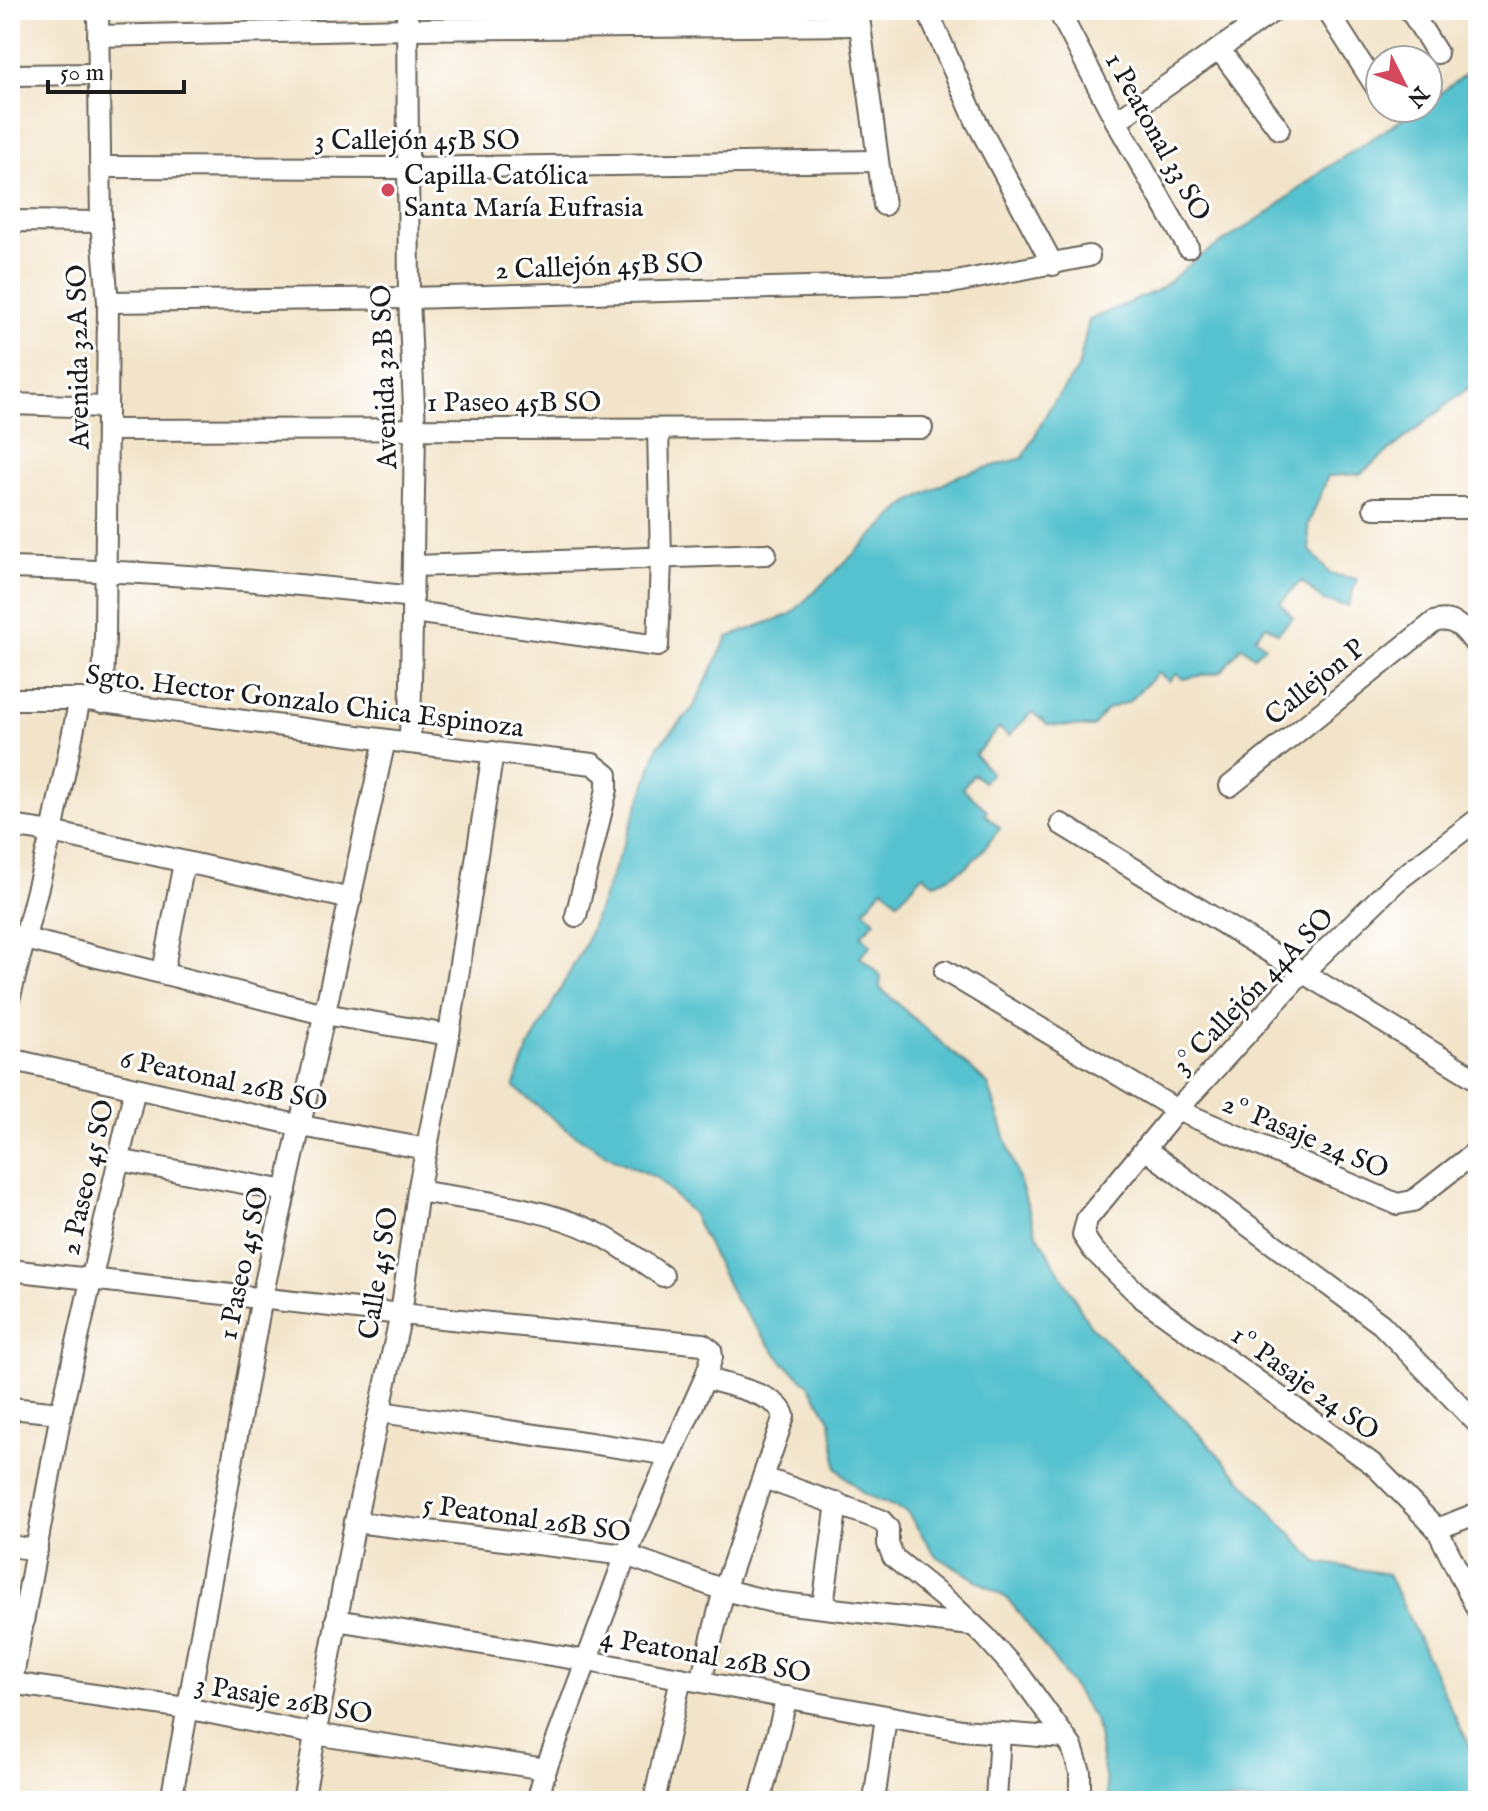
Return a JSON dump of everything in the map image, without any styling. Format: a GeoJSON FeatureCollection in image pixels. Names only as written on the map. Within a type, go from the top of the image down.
{"type":"FeatureCollection","features":[{"type":"Feature","properties":{"kind":"street","name":"Avenida 32A SO"},"geometry":{"type":"LineString","coordinates":[[98,10],[101,222],[108,302],[102,703]]}},
{"type":"Feature","properties":{"kind":"street"},"geometry":{"type":"LineString","coordinates":[[927,10],[976,121],[1053,265]]}},
{"type":"Feature","properties":{"kind":"street","name":"1 Peatonal 33 SO"},"geometry":{"type":"LineString","coordinates":[[1058,10],[1116,121],[1188,247]]}},
{"type":"Feature","properties":{"kind":"street"},"geometry":{"type":"LineString","coordinates":[[1116,121],[1275,10]]}},
{"type":"Feature","properties":{"kind":"street"},"geometry":{"type":"LineString","coordinates":[[1327,10],[1364,68]]}},
{"type":"Feature","properties":{"kind":"street"},"geometry":{"type":"LineString","coordinates":[[1410,10],[1431,44]]}},
{"type":"Feature","properties":{"kind":"street"},"geometry":{"type":"LineString","coordinates":[[98,36],[407,19],[856,17],[884,205]]}},
{"type":"Feature","properties":{"kind":"street","name":"Avenida 32B SO"},"geometry":{"type":"LineString","coordinates":[[407,19],[409,298],[415,429],[410,743]]}},
{"type":"Feature","properties":{"kind":"street"},"geometry":{"type":"LineString","coordinates":[[1219,49],[1279,129]]}},
{"type":"Feature","properties":{"kind":"street"},"geometry":{"type":"LineString","coordinates":[[10,75],[99,74]]}},
{"type":"Feature","properties":{"kind":"street","name":"3 Callejón 45B SO"},"geometry":{"type":"LineString","coordinates":[[101,167],[407,168],[876,161]]}},
{"type":"Feature","properties":{"kind":"street"},"geometry":{"type":"LineString","coordinates":[[10,221],[101,222]]}},
{"type":"Feature","properties":{"kind":"street","name":"2 Callejón 45B SO"},"geometry":{"type":"LineString","coordinates":[[108,302],[409,298],[951,283],[1089,256]]}},
{"type":"Feature","properties":{"kind":"street"},"geometry":{"type":"LineString","coordinates":[[10,404],[106,407]]}},
{"type":"Feature","properties":{"kind":"street","name":"1 Paseo 45B SO"},"geometry":{"type":"LineString","coordinates":[[107,430],[922,428]]}},
{"type":"Feature","properties":{"kind":"street"},"geometry":{"type":"LineString","coordinates":[[10,568],[106,570],[291,582],[658,646],[661,559],[658,429]]}},
{"type":"Feature","properties":{"kind":"street"},"geometry":{"type":"LineString","coordinates":[[1374,508],[1478,508]]}},
{"type":"Feature","properties":{"kind":"street"},"geometry":{"type":"LineString","coordinates":[[413,566],[766,554]]}},
{"type":"Feature","properties":{"kind":"street","name":"Callejon P"},"geometry":{"type":"LineString","coordinates":[[1230,786],[1434,622],[1444,618],[1454,622],[1478,648]]}},
{"type":"Feature","properties":{"kind":"street","name":"Sgto. Hector Gonzalo Chica Espinoza"},"geometry":{"type":"LineString","coordinates":[[10,699],[80,699],[593,764],[603,771],[608,782],[576,916]]}},
{"type":"Feature","properties":{"kind":"street"},"geometry":{"type":"LineString","coordinates":[[10,996],[17,937],[52,832],[80,699]]}},
{"type":"Feature","properties":{"kind":"street","name":"1 Paseo 45 SO"},"geometry":{"type":"LineString","coordinates":[[171,1801],[262,1297],[385,740]]}},
{"type":"Feature","properties":{"kind":"street","name":"Calle 45 SO"},"geometry":{"type":"LineString","coordinates":[[303,1801],[355,1522],[401,1314],[418,1191],[449,1035],[493,752]]}},
{"type":"Feature","properties":{"kind":"street","name":"3° Callejón 44A SO"},"geometry":{"type":"LineString","coordinates":[[1087,1219],[1177,1110],[1303,972],[1397,881],[1478,819]]}},
{"type":"Feature","properties":{"kind":"street"},"geometry":{"type":"LineString","coordinates":[[1061,824],[1478,1080]]}},
{"type":"Feature","properties":{"kind":"street"},"geometry":{"type":"LineString","coordinates":[[10,826],[52,832],[351,899]]}},
{"type":"Feature","properties":{"kind":"street"},"geometry":{"type":"LineString","coordinates":[[163,972],[184,863]]}},
{"type":"Feature","properties":{"kind":"street"},"geometry":{"type":"LineString","coordinates":[[17,937],[324,1014],[449,1035]]}},
{"type":"Feature","properties":{"kind":"street","name":"2º Pasaje 24 SO"},"geometry":{"type":"LineString","coordinates":[[945,971],[1177,1110],[1397,1204],[1413,1201],[1478,1150]]}},
{"type":"Feature","properties":{"kind":"street","name":"6 Peatonal 26B SO"},"geometry":{"type":"LineString","coordinates":[[10,1059],[301,1126],[427,1149]]}},
{"type":"Feature","properties":{"kind":"street","name":"2 Paseo 45 SO"},"geometry":{"type":"LineString","coordinates":[[11,1686],[61,1413],[135,1088]]}},
{"type":"Feature","properties":{"kind":"street"},"geometry":{"type":"LineString","coordinates":[[1145,1149],[1381,1324],[1478,1424]]}},
{"type":"Feature","properties":{"kind":"street"},"geometry":{"type":"LineString","coordinates":[[118,1160],[286,1191]]}},
{"type":"Feature","properties":{"kind":"street"},"geometry":{"type":"LineString","coordinates":[[418,1191],[530,1211],[567,1222],[614,1242],[663,1276]]}},
{"type":"Feature","properties":{"kind":"street","name":"1º Pasaje 24 SO"},"geometry":{"type":"LineString","coordinates":[[1087,1219],[1083,1235],[1087,1243],[1142,1298],[1374,1465],[1437,1529],[1478,1611]]}},
{"type":"Feature","properties":{"kind":"street"},"geometry":{"type":"LineString","coordinates":[[10,1270],[703,1344],[713,1353],[705,1378],[626,1555],[546,1769],[537,1801]]}},
{"type":"Feature","properties":{"kind":"street"},"geometry":{"type":"LineString","coordinates":[[654,1801],[691,1680],[784,1416],[782,1408],[769,1398],[705,1378]]}},
{"type":"Feature","properties":{"kind":"street"},"geometry":{"type":"LineString","coordinates":[[10,1408],[61,1413]]}},
{"type":"Feature","properties":{"kind":"street"},"geometry":{"type":"LineString","coordinates":[[381,1412],[671,1455]]}},
{"type":"Feature","properties":{"kind":"street"},"geometry":{"type":"LineString","coordinates":[[764,1478],[881,1520],[888,1528],[888,1544],[893,1557],[985,1636],[1020,1675],[1072,1747],[1080,1772],[1080,1801]]}},
{"type":"Feature","properties":{"kind":"street"},"geometry":{"type":"LineString","coordinates":[[823,1606],[837,1503]]}},
{"type":"Feature","properties":{"kind":"street"},"geometry":{"type":"LineString","coordinates":[[1437,1529],[1478,1513]]}},
{"type":"Feature","properties":{"kind":"street","name":"5 Peatonal 26B SO"},"geometry":{"type":"LineString","coordinates":[[355,1522],[626,1555],[724,1590],[773,1602],[971,1625]]}},
{"type":"Feature","properties":{"kind":"street"},"geometry":{"type":"LineString","coordinates":[[10,1546],[37,1550]]}},
{"type":"Feature","properties":{"kind":"street","name":"4 Peatonal 26B SO"},"geometry":{"type":"LineString","coordinates":[[336,1620],[588,1661],[962,1730],[1065,1738]]}},
{"type":"Feature","properties":{"kind":"street","name":"3 Pasaje 26B SO"},"geometry":{"type":"LineString","coordinates":[[11,1686],[186,1708],[314,1734],[546,1769]]}},
{"type":"Feature","properties":{"kind":"street"},"geometry":{"type":"LineString","coordinates":[[760,1801],[787,1697]]}},
{"type":"Feature","properties":{"kind":"street"},"geometry":{"type":"LineString","coordinates":[[874,1801],[886,1717]]}},
{"type":"Feature","properties":{"kind":"street"},"geometry":{"type":"LineString","coordinates":[[996,1801],[1000,1733]]}},
{"type":"Feature","properties":{"kind":"water"},"geometry":{"type":"Polygon","coordinates":[[[1478,64],[1478,380],[1360,474],[1328,476],[1308,525],[1310,550],[1330,574],[1357,579],[1348,606],[1324,601],[1301,581],[1280,603],[1293,617],[1278,633],[1266,625],[1255,637],[1265,646],[1254,656],[1242,646],[1221,672],[1183,679],[1177,674],[1169,681],[1158,673],[1128,702],[1107,709],[1093,727],[1048,725],[1032,712],[1009,736],[999,728],[975,755],[991,773],[983,782],[974,774],[962,788],[987,810],[985,814],[1000,828],[979,855],[956,873],[934,883],[923,875],[898,902],[883,888],[864,910],[875,921],[861,935],[871,945],[860,957],[881,976],[880,988],[988,1084],[1036,1232],[1090,1325],[1201,1436],[1317,1562],[1388,1574],[1478,1759],[1478,1801],[1109,1801],[1096,1722],[1060,1668],[1008,1599],[935,1555],[907,1512],[864,1494],[837,1469],[831,1421],[809,1385],[782,1361],[734,1298],[692,1213],[657,1178],[614,1159],[566,1129],[514,1087],[529,1047],[585,944],[658,746],[693,708],[728,637],[791,614],[906,504],[960,475],[1023,458],[1049,409],[1078,369],[1089,320],[1160,289],[1195,260],[1272,210],[1320,172],[1395,124],[1444,124],[1444,91],[1478,64]]]}},
{"type":"Feature","properties":{"kind":"place","name":"Capilla Católica Santa María Eufrasia"},"geometry":{"type":"Point","coordinates":[388,190]}}]}
